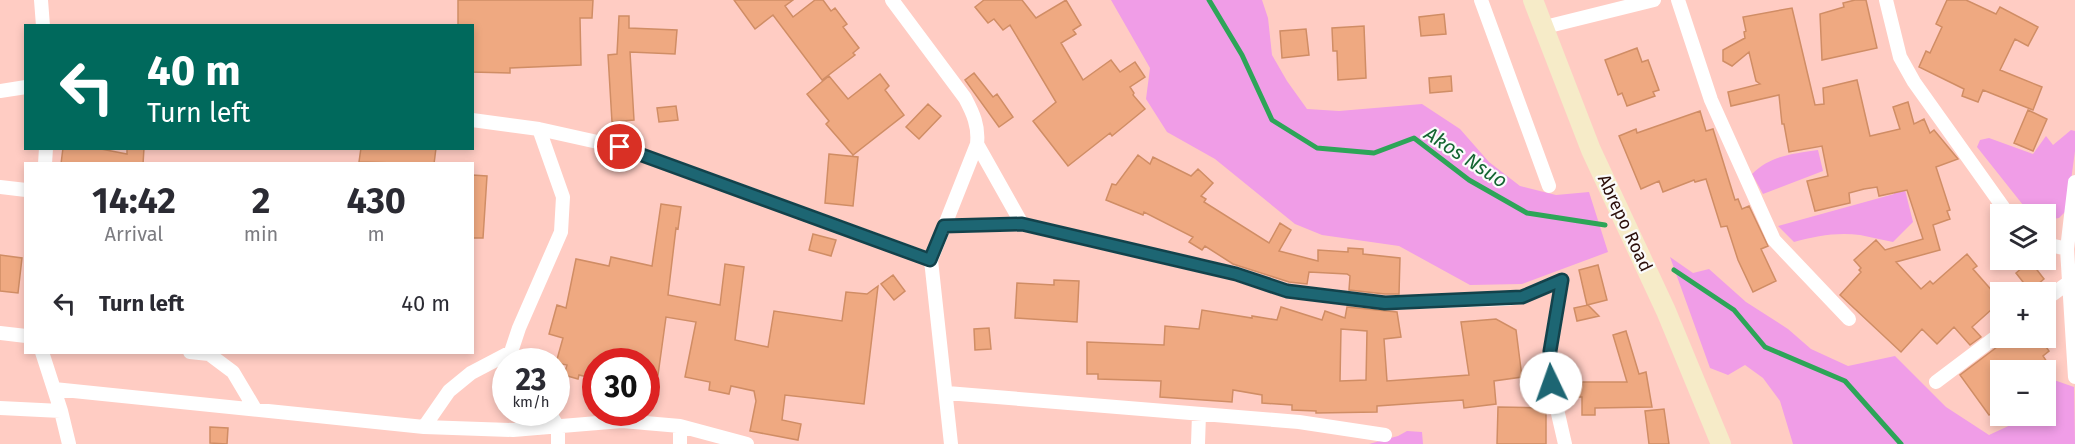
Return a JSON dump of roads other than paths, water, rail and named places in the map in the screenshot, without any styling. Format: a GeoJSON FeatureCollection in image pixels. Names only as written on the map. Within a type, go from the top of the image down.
{"type":"FeatureCollection","features":[{"type":"Feature","properties":{"kind":"main road","name":"Abrepo Road"},"geometry":{"type":"LineString","coordinates":[[1533,0],[1591,150],[1666,310],[1721,444]]}},
{"type":"Feature","properties":{"kind":"street"},"geometry":{"type":"LineString","coordinates":[[40,0],[43,24]]}},
{"type":"Feature","properties":{"kind":"street"},"geometry":{"type":"LineString","coordinates":[[892,0],[965,98],[974,115],[978,133],[977,144],[930,260],[947,393],[951,444]]}},
{"type":"Feature","properties":{"kind":"street"},"geometry":{"type":"LineString","coordinates":[[1481,0],[1549,186]]}},
{"type":"Feature","properties":{"kind":"street"},"geometry":{"type":"LineString","coordinates":[[1545,27],[1654,0]]}},
{"type":"Feature","properties":{"kind":"street"},"geometry":{"type":"LineString","coordinates":[[1678,0],[1711,100],[1774,240],[1849,319]]}},
{"type":"Feature","properties":{"kind":"street"},"geometry":{"type":"LineString","coordinates":[[1886,0],[1900,57],[1914,82],[2001,204]]}},
{"type":"Feature","properties":{"kind":"street"},"geometry":{"type":"LineString","coordinates":[[0,91],[24,87]]}},
{"type":"Feature","properties":{"kind":"street"},"geometry":{"type":"LineString","coordinates":[[474,120],[539,129],[620,147],[930,260]]}},
{"type":"Feature","properties":{"kind":"street"},"geometry":{"type":"LineString","coordinates":[[516,348],[519,328],[561,232],[563,197],[539,129]]}},
{"type":"Feature","properties":{"kind":"street"},"geometry":{"type":"LineString","coordinates":[[977,144],[1022,224]]}},
{"type":"Feature","properties":{"kind":"street"},"geometry":{"type":"LineString","coordinates":[[2075,182],[2067,249],[2075,377]]}},
{"type":"Feature","properties":{"kind":"street"},"geometry":{"type":"LineString","coordinates":[[0,187],[24,190]]}},
{"type":"Feature","properties":{"kind":"street"},"geometry":{"type":"LineString","coordinates":[[944,226],[1022,224],[1236,274],[1287,291],[1385,303],[1522,297],[1562,280],[1550,351],[1551,383],[1565,444]]}},
{"type":"Feature","properties":{"kind":"street"},"geometry":{"type":"LineString","coordinates":[[2056,246],[2067,249]]}},
{"type":"Feature","properties":{"kind":"street"},"geometry":{"type":"LineString","coordinates":[[2056,292],[2068,283]]}},
{"type":"Feature","properties":{"kind":"street"},"geometry":{"type":"LineString","coordinates":[[0,333],[24,336]]}},
{"type":"Feature","properties":{"kind":"street"},"geometry":{"type":"LineString","coordinates":[[1936,382],[1990,341]]}},
{"type":"Feature","properties":{"kind":"street"},"geometry":{"type":"LineString","coordinates":[[43,354],[62,411],[69,444]]}},
{"type":"Feature","properties":{"kind":"street"},"geometry":{"type":"LineString","coordinates":[[209,354],[233,372],[255,409]]}},
{"type":"Feature","properties":{"kind":"street"},"geometry":{"type":"LineString","coordinates":[[424,427],[449,391],[471,373],[492,365]]}},
{"type":"Feature","properties":{"kind":"street"},"geometry":{"type":"LineString","coordinates":[[54,389],[424,427],[513,430],[622,421],[680,426],[747,444]]}},
{"type":"Feature","properties":{"kind":"street"},"geometry":{"type":"LineString","coordinates":[[947,393],[1299,422],[1384,435]]}},
{"type":"Feature","properties":{"kind":"street"},"geometry":{"type":"LineString","coordinates":[[0,408],[62,411]]}},
{"type":"Feature","properties":{"kind":"street"},"geometry":{"type":"LineString","coordinates":[[1198,444],[1199,414]]}},
{"type":"Feature","properties":{"kind":"street"},"geometry":{"type":"LineString","coordinates":[[680,426],[680,444]]}},
{"type":"Feature","properties":{"kind":"street"},"geometry":{"type":"LineString","coordinates":[[558,427],[558,444]]}},
{"type":"Feature","properties":{"kind":"waterway","name":"Akos Nsuo"},"geometry":{"type":"LineString","coordinates":[[1209,0],[1242,55],[1272,120],[1317,148],[1374,153],[1414,138],[1469,180],[1527,213],[1605,225]]}},
{"type":"Feature","properties":{"kind":"waterway","name":"Akos Nsuo"},"geometry":{"type":"LineString","coordinates":[[1674,270],[1734,310],[1765,347],[1845,381],[1901,444]]}}]}
